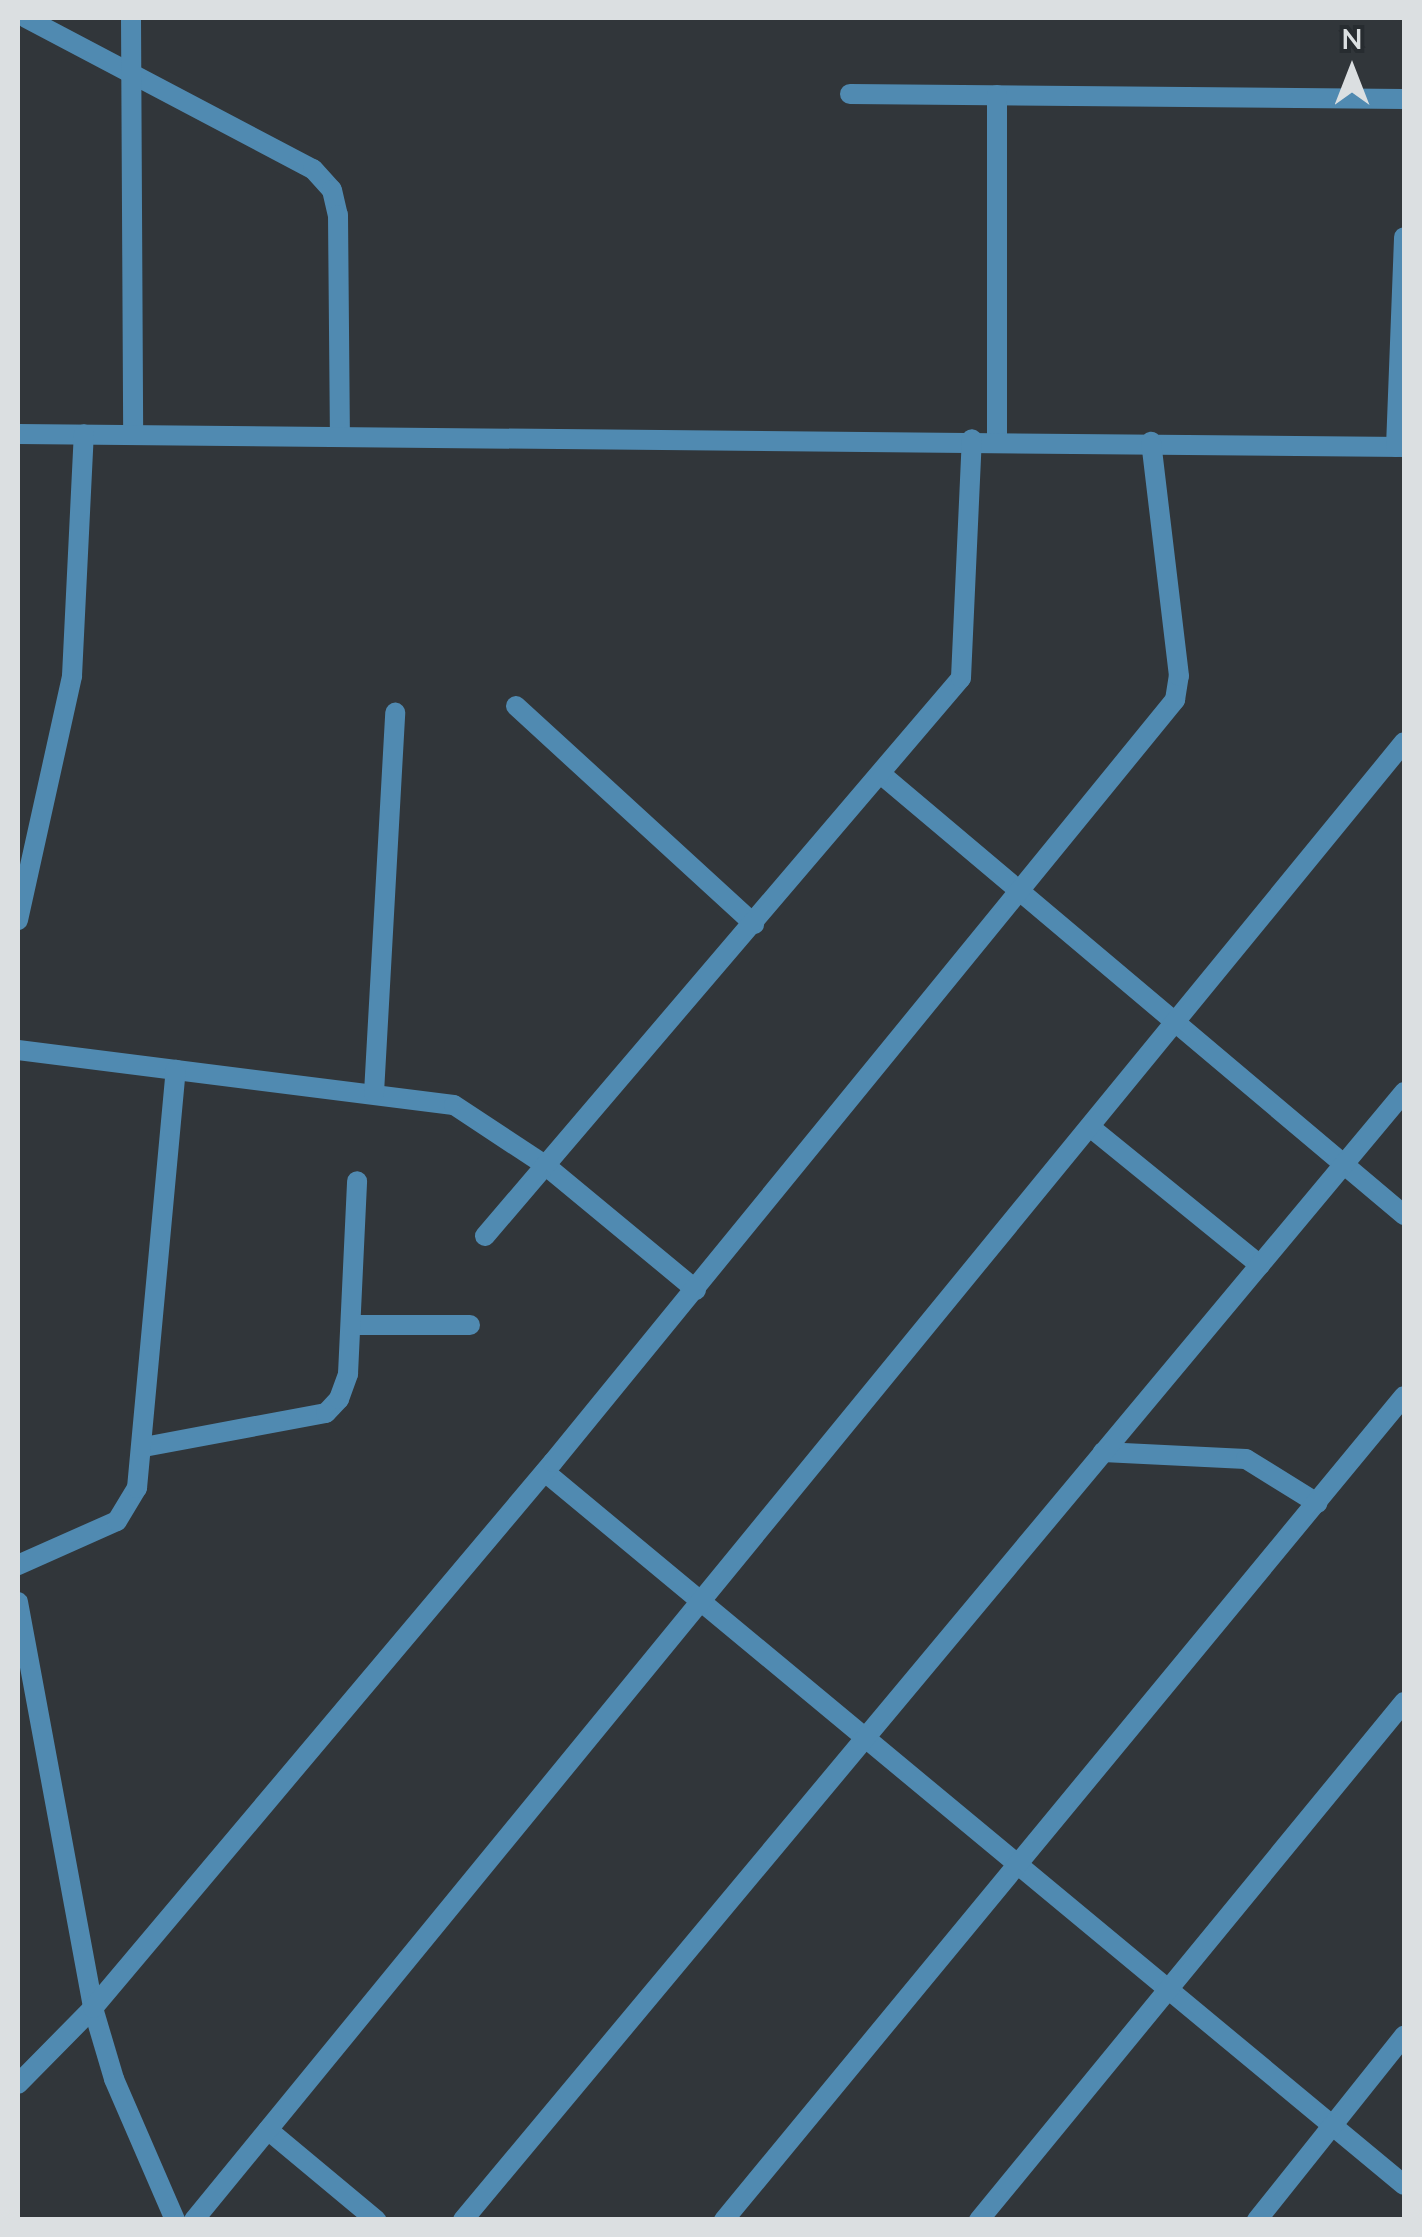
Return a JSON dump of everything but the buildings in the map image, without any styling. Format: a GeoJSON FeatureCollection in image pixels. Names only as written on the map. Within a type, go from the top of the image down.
{"type":"FeatureCollection","features":[{"type":"Feature","properties":{"kind":"street"},"geometry":{"type":"LineString","coordinates":[[26,18],[314,169],[332,190],[338,215],[340,436]]}},
{"type":"Feature","properties":{"kind":"street"},"geometry":{"type":"LineString","coordinates":[[131,18],[133,434]]}},
{"type":"Feature","properties":{"kind":"street"},"geometry":{"type":"LineString","coordinates":[[850,94],[1404,100]]}},
{"type":"Feature","properties":{"kind":"street"},"geometry":{"type":"LineString","coordinates":[[998,95],[998,439]]}},
{"type":"Feature","properties":{"kind":"street"},"geometry":{"type":"LineString","coordinates":[[18,434],[972,438],[1400,447],[1404,237]]}},
{"type":"Feature","properties":{"kind":"street"},"geometry":{"type":"LineString","coordinates":[[18,920],[72,676],[84,434]]}},
{"type":"Feature","properties":{"kind":"street"},"geometry":{"type":"LineString","coordinates":[[484,1236],[961,678],[972,438]]}},
{"type":"Feature","properties":{"kind":"street"},"geometry":{"type":"LineString","coordinates":[[20,2076],[93,2008],[545,1472],[1175,700],[1179,676],[1151,442]]}},
{"type":"Feature","properties":{"kind":"street"},"geometry":{"type":"LineString","coordinates":[[516,706],[754,924]]}},
{"type":"Feature","properties":{"kind":"street"},"geometry":{"type":"LineString","coordinates":[[374,1094],[394,713]]}},
{"type":"Feature","properties":{"kind":"street"},"geometry":{"type":"LineString","coordinates":[[194,2220],[1404,742]]}},
{"type":"Feature","properties":{"kind":"street"},"geometry":{"type":"LineString","coordinates":[[882,775],[1404,1215]]}},
{"type":"Feature","properties":{"kind":"street"},"geometry":{"type":"LineString","coordinates":[[18,1050],[454,1105],[545,1165],[696,1290]]}},
{"type":"Feature","properties":{"kind":"street"},"geometry":{"type":"LineString","coordinates":[[18,1566],[117,1520],[137,1488],[144,1447],[176,1070]]}},
{"type":"Feature","properties":{"kind":"street"},"geometry":{"type":"LineString","coordinates":[[463,2220],[1404,1092]]}},
{"type":"Feature","properties":{"kind":"street"},"geometry":{"type":"LineString","coordinates":[[1090,1127],[1260,1265]]}},
{"type":"Feature","properties":{"kind":"street"},"geometry":{"type":"LineString","coordinates":[[144,1447],[326,1413],[339,1400],[348,1374],[357,1182]]}},
{"type":"Feature","properties":{"kind":"street"},"geometry":{"type":"LineString","coordinates":[[352,1325],[470,1324]]}},
{"type":"Feature","properties":{"kind":"street"},"geometry":{"type":"LineString","coordinates":[[724,2220],[1404,1396]]}},
{"type":"Feature","properties":{"kind":"street"},"geometry":{"type":"LineString","coordinates":[[1103,1452],[1246,1459],[1317,1502]]}},
{"type":"Feature","properties":{"kind":"street"},"geometry":{"type":"LineString","coordinates":[[545,1472],[704,1598],[863,1738],[1404,2185]]}},
{"type":"Feature","properties":{"kind":"street"},"geometry":{"type":"LineString","coordinates":[[18,1602],[93,2008],[114,2079],[175,2220]]}},
{"type":"Feature","properties":{"kind":"street"},"geometry":{"type":"LineString","coordinates":[[979,2220],[1404,1702]]}},
{"type":"Feature","properties":{"kind":"street"},"geometry":{"type":"LineString","coordinates":[[1256,2220],[1404,2036]]}},
{"type":"Feature","properties":{"kind":"street"},"geometry":{"type":"LineString","coordinates":[[268,2130],[376,2220]]}}]}
